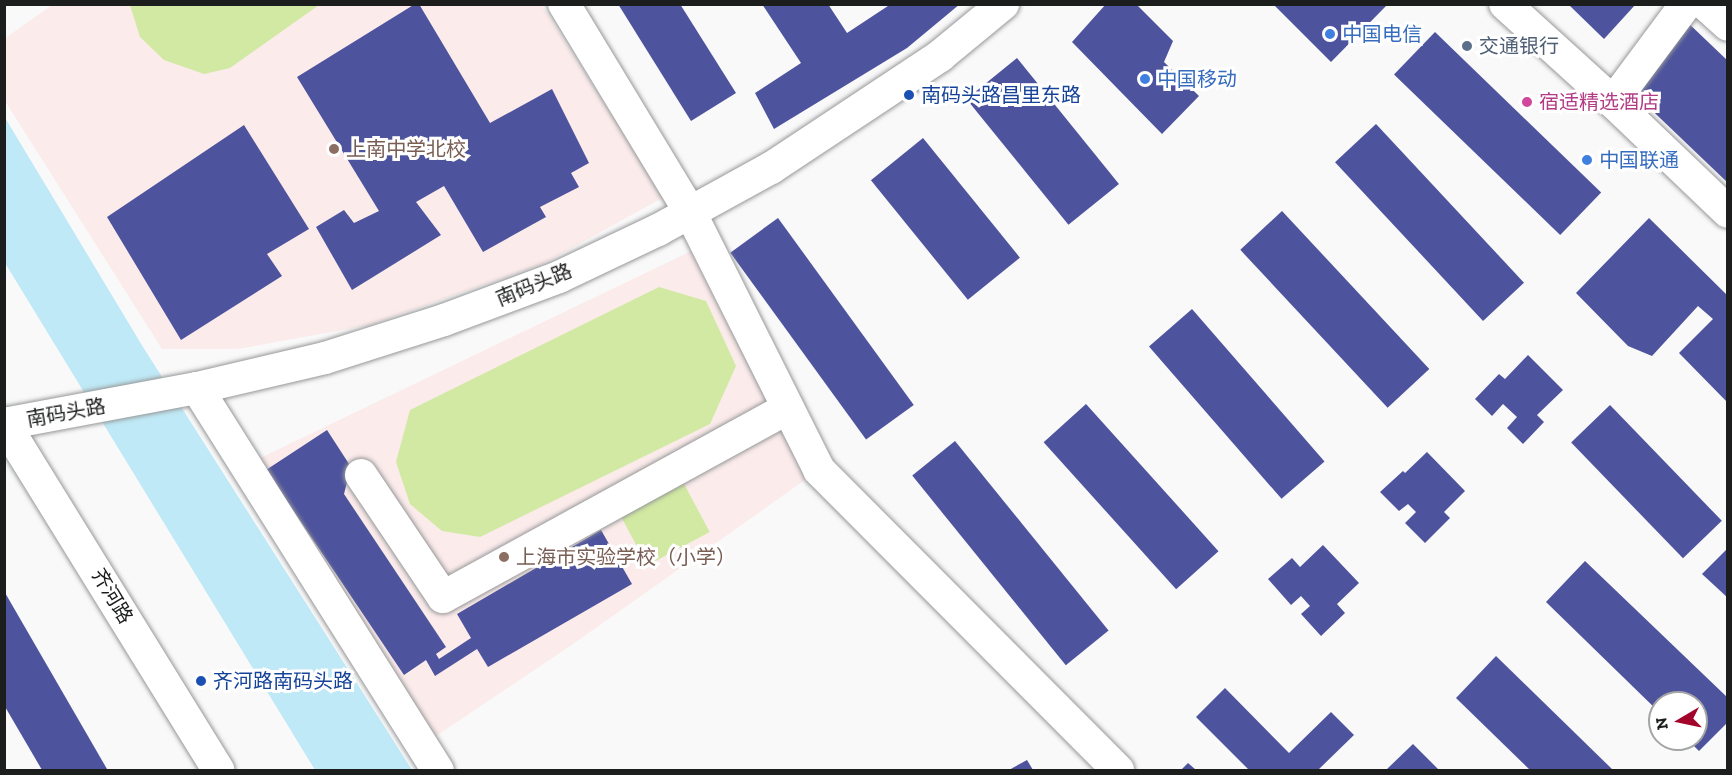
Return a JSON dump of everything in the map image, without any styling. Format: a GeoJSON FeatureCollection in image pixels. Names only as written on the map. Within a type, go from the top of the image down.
{"type":"FeatureCollection","features":[{"type":"Feature","properties":{"kind":"street"},"geometry":{"type":"LineString","coordinates":[[564,4],[690,212],[819,470],[1118,771]]}},
{"type":"Feature","properties":{"kind":"street","name":"南码头路"},"geometry":{"type":"LineString","coordinates":[[5,423],[82,411],[197,388],[325,358],[444,320],[560,277],[690,212],[771,168],[940,56],[1003,4]]}},
{"type":"Feature","properties":{"kind":"street"},"geometry":{"type":"LineString","coordinates":[[1505,4],[1613,102],[1728,212]]}},
{"type":"Feature","properties":{"kind":"street"},"geometry":{"type":"LineString","coordinates":[[1613,102],[1686,4]]}},
{"type":"Feature","properties":{"kind":"street"},"geometry":{"type":"LineString","coordinates":[[1705,4],[1728,25]]}},
{"type":"Feature","properties":{"kind":"street"},"geometry":{"type":"LineString","coordinates":[[197,388],[438,771]]}},
{"type":"Feature","properties":{"kind":"street"},"geometry":{"type":"LineString","coordinates":[[361,475],[443,597],[788,408]]}},
{"type":"Feature","properties":{"kind":"street","name":"齐河路"},"geometry":{"type":"LineString","coordinates":[[5,423],[218,771]]}},
{"type":"Feature","properties":{"kind":"shaded area","name":"上南中学北校"},"geometry":{"type":"Polygon","coordinates":[[[52,5],[542,5],[664,197],[543,264],[370,325],[238,349],[162,349],[5,101],[4,39],[52,5]]]}},
{"type":"Feature","properties":{"kind":"shaded area","name":"上海市实验学校（小学）"},"geometry":{"type":"Polygon","coordinates":[[[706,244],[819,470],[573,644],[433,738],[252,462],[706,244]]]}},
{"type":"Feature","properties":{"kind":"green space"},"geometry":{"type":"Polygon","coordinates":[[[130,4],[319,5],[230,68],[204,74],[164,60],[140,37],[130,4]]]}},
{"type":"Feature","properties":{"kind":"green space"},"geometry":{"type":"Polygon","coordinates":[[[659,287],[706,301],[736,366],[710,424],[480,537],[442,531],[410,504],[396,462],[410,410],[659,287]]]}},
{"type":"Feature","properties":{"kind":"green space"},"geometry":{"type":"Polygon","coordinates":[[[682,480],[710,532],[647,565],[619,513],[682,480]]]}},
{"type":"Feature","properties":{"kind":"water"},"geometry":{"type":"Polygon","coordinates":[[[4,116],[143,347],[412,770],[315,770],[5,263],[4,116]]]}},
{"type":"Feature","properties":{"kind":"building"},"geometry":{"type":"Polygon","coordinates":[[[415,4],[419,4],[490,123],[552,89],[589,163],[571,173],[579,187],[540,207],[546,217],[483,252],[444,186],[416,202],[441,235],[352,290],[316,227],[344,210],[354,223],[379,211],[297,77],[415,4]]]}},
{"type":"Feature","properties":{"kind":"building"},"geometry":{"type":"Polygon","coordinates":[[[618,4],[680,4],[736,93],[691,121],[618,4]]]}},
{"type":"Feature","properties":{"kind":"building"},"geometry":{"type":"Polygon","coordinates":[[[762,4],[828,4],[847,33],[891,4],[960,4],[907,48],[774,129],[755,93],[801,63],[762,4]]]}},
{"type":"Feature","properties":{"kind":"building","name":"中国移动"},"geometry":{"type":"Polygon","coordinates":[[[1106,4],[1136,4],[1173,41],[1164,62],[1199,96],[1162,134],[1072,42],[1106,4]]]}},
{"type":"Feature","properties":{"kind":"building","name":"中国电信"},"geometry":{"type":"Polygon","coordinates":[[[1273,4],[1384,4],[1386,6],[1331,62],[1273,4]]]}},
{"type":"Feature","properties":{"kind":"building"},"geometry":{"type":"Polygon","coordinates":[[[1568,4],[1636,4],[1604,39],[1568,4]]]}},
{"type":"Feature","properties":{"kind":"building"},"geometry":{"type":"Polygon","coordinates":[[[1684,19],[1728,61],[1728,183],[1638,97],[1645,60],[1684,19]]]}},
{"type":"Feature","properties":{"kind":"building"},"geometry":{"type":"Polygon","coordinates":[[[1435,32],[1601,192],[1560,235],[1394,74],[1435,32]]]}},
{"type":"Feature","properties":{"kind":"building"},"geometry":{"type":"Polygon","coordinates":[[[1017,58],[1119,184],[1068,225],[966,99],[1017,58]]]}},
{"type":"Feature","properties":{"kind":"building"},"geometry":{"type":"Polygon","coordinates":[[[1376,124],[1524,283],[1483,321],[1335,162],[1376,124]]]}},
{"type":"Feature","properties":{"kind":"building"},"geometry":{"type":"Polygon","coordinates":[[[244,125],[309,229],[267,254],[282,276],[181,340],[107,217],[244,125]]]}},
{"type":"Feature","properties":{"kind":"building"},"geometry":{"type":"Polygon","coordinates":[[[923,138],[1020,258],[968,300],[871,180],[923,138]]]}},
{"type":"Feature","properties":{"kind":"building"},"geometry":{"type":"Polygon","coordinates":[[[1282,211],[1429,369],[1388,408],[1240,250],[1282,211]]]}},
{"type":"Feature","properties":{"kind":"building"},"geometry":{"type":"Polygon","coordinates":[[[778,218],[914,405],[866,440],[730,253],[778,218]]]}},
{"type":"Feature","properties":{"kind":"building"},"geometry":{"type":"Polygon","coordinates":[[[1649,218],[1728,296],[1728,403],[1679,353],[1713,319],[1698,306],[1652,356],[1628,346],[1576,293],[1649,218]]]}},
{"type":"Feature","properties":{"kind":"building"},"geometry":{"type":"Polygon","coordinates":[[[1192,309],[1325,461],[1282,499],[1149,346],[1192,309]]]}},
{"type":"Feature","properties":{"kind":"building"},"geometry":{"type":"Polygon","coordinates":[[[1528,355],[1563,390],[1537,415],[1544,422],[1523,444],[1507,428],[1517,417],[1503,404],[1492,416],[1475,399],[1499,374],[1505,379],[1528,355]]]}},
{"type":"Feature","properties":{"kind":"building"},"geometry":{"type":"Polygon","coordinates":[[[1086,404],[1218,551],[1176,589],[1044,442],[1086,404]]]}},
{"type":"Feature","properties":{"kind":"building"},"geometry":{"type":"Polygon","coordinates":[[[1610,405],[1722,521],[1683,558],[1571,443],[1610,405]]]}},
{"type":"Feature","properties":{"kind":"building"},"geometry":{"type":"Polygon","coordinates":[[[327,430],[351,467],[344,494],[446,647],[436,654],[439,659],[471,638],[457,614],[601,530],[632,584],[488,667],[477,649],[435,676],[426,660],[404,675],[266,470],[327,430]]]}},
{"type":"Feature","properties":{"kind":"building"},"geometry":{"type":"Polygon","coordinates":[[[955,441],[1109,631],[1066,665],[912,476],[955,441]]]}},
{"type":"Feature","properties":{"kind":"building"},"geometry":{"type":"Polygon","coordinates":[[[1427,452],[1465,491],[1444,512],[1450,518],[1425,543],[1405,523],[1416,512],[1408,504],[1399,511],[1380,492],[1427,452]]]}},
{"type":"Feature","properties":{"kind":"building"},"geometry":{"type":"Polygon","coordinates":[[[1323,545],[1359,583],[1337,604],[1345,613],[1321,636],[1301,614],[1310,606],[1301,596],[1291,605],[1268,579],[1292,558],[1300,567],[1323,545]]]}},
{"type":"Feature","properties":{"kind":"building"},"geometry":{"type":"Polygon","coordinates":[[[1728,548],[1728,598],[1702,574],[1728,548]]]}},
{"type":"Feature","properties":{"kind":"building"},"geometry":{"type":"Polygon","coordinates":[[[1585,561],[1728,698],[1728,722],[1708,742],[1708,691],[1648,691],[1648,701],[1546,602],[1585,561]]]}},
{"type":"Feature","properties":{"kind":"building"},"geometry":{"type":"Polygon","coordinates":[[[4,591],[107,769],[42,770],[4,705],[4,591]]]}},
{"type":"Feature","properties":{"kind":"building"},"geometry":{"type":"Polygon","coordinates":[[[1496,656],[1613,770],[1530,770],[1456,698],[1496,656]]]}},
{"type":"Feature","properties":{"kind":"building"},"geometry":{"type":"Polygon","coordinates":[[[1225,688],[1289,753],[1331,712],[1354,735],[1318,770],[1249,770],[1196,717],[1225,688]]]}},
{"type":"Feature","properties":{"kind":"building"},"geometry":{"type":"Polygon","coordinates":[[[1413,744],[1439,770],[1386,770],[1413,744]]]}},
{"type":"Feature","properties":{"kind":"building"},"geometry":{"type":"Polygon","coordinates":[[[1027,760],[1033,770],[1009,770],[1027,760]]]}},
{"type":"Feature","properties":{"kind":"building"},"geometry":{"type":"Polygon","coordinates":[[[1188,763],[1196,770],[1181,770],[1188,763]]]}},
{"type":"Feature","properties":{"kind":"place","name":"中国电信"},"geometry":{"type":"Point","coordinates":[1330,34]}},
{"type":"Feature","properties":{"kind":"place","name":"交通银行"},"geometry":{"type":"Point","coordinates":[1467,46]}},
{"type":"Feature","properties":{"kind":"place","name":"中国移动"},"geometry":{"type":"Point","coordinates":[1145,79]}},
{"type":"Feature","properties":{"kind":"place","name":"南码头路昌里东路"},"geometry":{"type":"Point","coordinates":[909,95]}},
{"type":"Feature","properties":{"kind":"place","name":"宿适精选酒店"},"geometry":{"type":"Point","coordinates":[1527,102]}},
{"type":"Feature","properties":{"kind":"place","name":"上南中学北校"},"geometry":{"type":"Point","coordinates":[334,149]}},
{"type":"Feature","properties":{"kind":"place","name":"中国联通"},"geometry":{"type":"Point","coordinates":[1587,160]}},
{"type":"Feature","properties":{"kind":"place","name":"上海市实验学校（小学）"},"geometry":{"type":"Point","coordinates":[504,557]}},
{"type":"Feature","properties":{"kind":"place","name":"齐河路南码头路"},"geometry":{"type":"Point","coordinates":[201,681]}}]}
